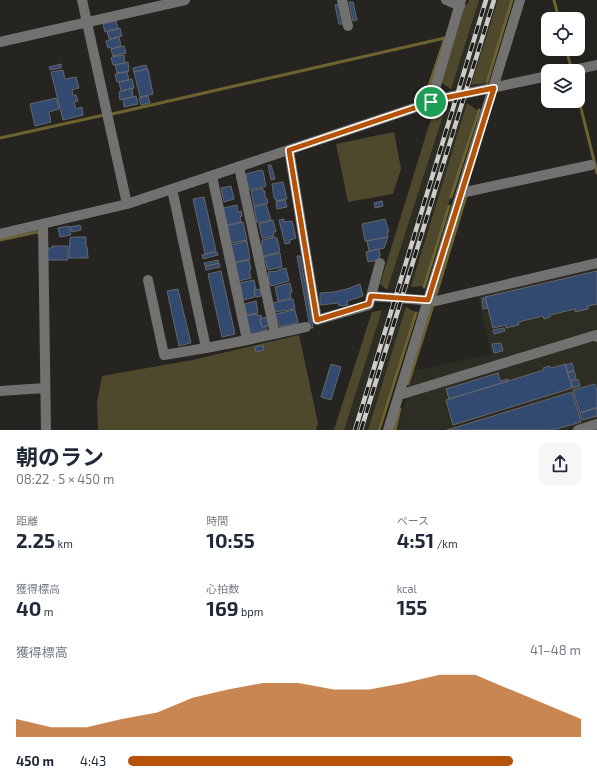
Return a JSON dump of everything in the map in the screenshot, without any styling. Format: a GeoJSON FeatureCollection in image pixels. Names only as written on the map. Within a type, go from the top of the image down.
{"type":"FeatureCollection","features":[{"type":"Feature","properties":{"kind":"street"},"geometry":{"type":"LineString","coordinates":[[82,0],[127,204]]}},
{"type":"Feature","properties":{"kind":"street"},"geometry":{"type":"LineString","coordinates":[[0,42],[185,0]]}},
{"type":"Feature","properties":{"kind":"street"},"geometry":{"type":"LineString","coordinates":[[342,0],[348,26]]}},
{"type":"Feature","properties":{"kind":"street"},"geometry":{"type":"LineString","coordinates":[[431,102],[461,3],[446,0]]}},
{"type":"Feature","properties":{"kind":"street"},"geometry":{"type":"LineString","coordinates":[[388,430],[520,0]]}},
{"type":"Feature","properties":{"kind":"street"},"geometry":{"type":"LineString","coordinates":[[585,68],[597,65]]}},
{"type":"Feature","properties":{"kind":"street"},"geometry":{"type":"LineString","coordinates":[[0,234],[127,204],[431,102],[541,78]]}},
{"type":"Feature","properties":{"kind":"street"},"geometry":{"type":"LineString","coordinates":[[289,150],[317,320],[369,304],[380,263]]}},
{"type":"Feature","properties":{"kind":"street"},"geometry":{"type":"LineString","coordinates":[[461,193],[592,165]]}},
{"type":"Feature","properties":{"kind":"street"},"geometry":{"type":"LineString","coordinates":[[239,167],[275,334]]}},
{"type":"Feature","properties":{"kind":"street"},"geometry":{"type":"LineString","coordinates":[[212,176],[247,340]]}},
{"type":"Feature","properties":{"kind":"street"},"geometry":{"type":"LineString","coordinates":[[172,189],[206,348]]}},
{"type":"Feature","properties":{"kind":"street"},"geometry":{"type":"LineString","coordinates":[[43,225],[46,430]]}},
{"type":"Feature","properties":{"kind":"street"},"geometry":{"type":"LineString","coordinates":[[371,296],[436,300],[597,263]]}},
{"type":"Feature","properties":{"kind":"street"},"geometry":{"type":"LineString","coordinates":[[148,280],[164,355],[247,340],[306,327]]}},
{"type":"Feature","properties":{"kind":"street"},"geometry":{"type":"LineString","coordinates":[[399,396],[596,335],[597,338]]}},
{"type":"Feature","properties":{"kind":"street"},"geometry":{"type":"LineString","coordinates":[[0,391],[45,388]]}},
{"type":"Feature","properties":{"kind":"street"},"geometry":{"type":"LineString","coordinates":[[578,430],[597,424]]}},
{"type":"Feature","properties":{"kind":"shaded area"},"geometry":{"type":"Polygon","coordinates":[[[469,0],[511,0],[485,83],[451,89],[440,82],[464,4],[467,5],[469,0]]]}},
{"type":"Feature","properties":{"kind":"shaded area"},"geometry":{"type":"Polygon","coordinates":[[[469,0],[479,0],[451,89],[440,82],[464,4],[467,5],[469,0]]]}},
{"type":"Feature","properties":{"kind":"shaded area"},"geometry":{"type":"Polygon","coordinates":[[[498,0],[511,0],[485,83],[471,85],[498,0]]]}},
{"type":"Feature","properties":{"kind":"shaded area"},"geometry":{"type":"Polygon","coordinates":[[[467,103],[477,110],[423,286],[387,290],[380,284],[434,109],[445,109],[467,103]]]}},
{"type":"Feature","properties":{"kind":"shaded area"},"geometry":{"type":"Polygon","coordinates":[[[467,103],[477,110],[423,286],[411,287],[467,103]]]}},
{"type":"Feature","properties":{"kind":"shaded area"},"geometry":{"type":"Polygon","coordinates":[[[434,109],[445,109],[387,290],[380,284],[434,109]]]}},
{"type":"Feature","properties":{"kind":"shaded area"},"geometry":{"type":"Polygon","coordinates":[[[394,132],[401,169],[393,194],[348,202],[336,144],[394,132]]]}},
{"type":"Feature","properties":{"kind":"shaded area"},"geometry":{"type":"Polygon","coordinates":[[[597,269],[597,421],[568,430],[397,430],[414,371],[491,354],[478,296],[597,269]]]}},
{"type":"Feature","properties":{"kind":"shaded area"},"geometry":{"type":"Polygon","coordinates":[[[406,307],[415,312],[377,430],[334,430],[372,312],[406,307]]]}},
{"type":"Feature","properties":{"kind":"shaded area"},"geometry":{"type":"Polygon","coordinates":[[[406,307],[415,312],[377,430],[368,430],[406,307]]]}},
{"type":"Feature","properties":{"kind":"shaded area"},"geometry":{"type":"Polygon","coordinates":[[[382,310],[344,430],[334,430],[372,312],[382,310]]]}},
{"type":"Feature","properties":{"kind":"shaded area"},"geometry":{"type":"Polygon","coordinates":[[[299,335],[318,423],[316,430],[98,430],[97,403],[102,376],[192,360],[299,335]]]}},
{"type":"Feature","properties":{"kind":"building"},"geometry":{"type":"Polygon","coordinates":[[[349,2],[353,2],[357,20],[353,21],[349,2]]]}},
{"type":"Feature","properties":{"kind":"building"},"geometry":{"type":"Polygon","coordinates":[[[339,4],[343,24],[339,24],[335,5],[339,4]]]}},
{"type":"Feature","properties":{"kind":"building"},"geometry":{"type":"Polygon","coordinates":[[[116,21],[118,29],[105,32],[103,24],[116,21]]]}},
{"type":"Feature","properties":{"kind":"building"},"geometry":{"type":"Polygon","coordinates":[[[120,28],[122,36],[109,39],[107,31],[120,28]]]}},
{"type":"Feature","properties":{"kind":"building"},"geometry":{"type":"Polygon","coordinates":[[[119,37],[121,46],[111,49],[111,47],[108,48],[106,41],[119,37]]]}},
{"type":"Feature","properties":{"kind":"building"},"geometry":{"type":"Polygon","coordinates":[[[124,46],[126,53],[113,56],[111,49],[124,46]]]}},
{"type":"Feature","properties":{"kind":"building"},"geometry":{"type":"Polygon","coordinates":[[[124,55],[125,63],[113,65],[112,57],[124,55]]]}},
{"type":"Feature","properties":{"kind":"building"},"geometry":{"type":"Polygon","coordinates":[[[128,62],[129,71],[117,73],[115,65],[128,62]]]}},
{"type":"Feature","properties":{"kind":"building"},"geometry":{"type":"Polygon","coordinates":[[[61,64],[61,68],[50,70],[49,67],[61,64]]]}},
{"type":"Feature","properties":{"kind":"building"},"geometry":{"type":"Polygon","coordinates":[[[146,65],[147,69],[134,72],[133,68],[146,65]]]}},
{"type":"Feature","properties":{"kind":"building"},"geometry":{"type":"Polygon","coordinates":[[[148,69],[153,94],[140,97],[134,72],[148,69]]]}},
{"type":"Feature","properties":{"kind":"building"},"geometry":{"type":"Polygon","coordinates":[[[63,70],[65,79],[76,77],[79,88],[72,90],[73,95],[76,95],[78,101],[74,102],[76,109],[82,107],[83,115],[63,120],[51,72],[63,70]]]}},
{"type":"Feature","properties":{"kind":"building"},"geometry":{"type":"Polygon","coordinates":[[[127,72],[129,80],[117,82],[115,74],[127,72]]]}},
{"type":"Feature","properties":{"kind":"building"},"geometry":{"type":"Polygon","coordinates":[[[132,79],[134,88],[121,91],[119,82],[132,79]]]}},
{"type":"Feature","properties":{"kind":"building"},"geometry":{"type":"Polygon","coordinates":[[[132,88],[133,97],[120,100],[119,92],[132,88]]]}},
{"type":"Feature","properties":{"kind":"building"},"geometry":{"type":"Polygon","coordinates":[[[136,96],[138,104],[124,107],[123,99],[136,96]]]}},
{"type":"Feature","properties":{"kind":"building"},"geometry":{"type":"Polygon","coordinates":[[[148,96],[150,103],[141,105],[139,98],[148,96]]]}},
{"type":"Feature","properties":{"kind":"building"},"geometry":{"type":"Polygon","coordinates":[[[56,98],[59,109],[49,112],[51,122],[35,126],[30,104],[56,98]]]}},
{"type":"Feature","properties":{"kind":"building"},"geometry":{"type":"Polygon","coordinates":[[[268,165],[271,165],[275,179],[271,180],[268,165]]]}},
{"type":"Feature","properties":{"kind":"building"},"geometry":{"type":"Polygon","coordinates":[[[261,170],[263,171],[266,186],[250,190],[246,179],[246,174],[261,170]]]}},
{"type":"Feature","properties":{"kind":"building"},"geometry":{"type":"Polygon","coordinates":[[[283,182],[287,199],[276,201],[274,198],[272,184],[283,182]]]}},
{"type":"Feature","properties":{"kind":"building"},"geometry":{"type":"Polygon","coordinates":[[[231,186],[234,199],[224,202],[221,188],[231,186]]]}},
{"type":"Feature","properties":{"kind":"building"},"geometry":{"type":"Polygon","coordinates":[[[263,188],[263,191],[265,191],[265,198],[267,198],[268,203],[254,206],[251,191],[263,188]]]}},
{"type":"Feature","properties":{"kind":"building"},"geometry":{"type":"Polygon","coordinates":[[[204,197],[216,251],[205,254],[193,199],[204,197]]]}},
{"type":"Feature","properties":{"kind":"building"},"geometry":{"type":"Polygon","coordinates":[[[285,200],[287,207],[277,209],[276,202],[285,200]]]}},
{"type":"Feature","properties":{"kind":"building"},"geometry":{"type":"Polygon","coordinates":[[[382,201],[383,206],[375,208],[374,203],[382,201]]]}},
{"type":"Feature","properties":{"kind":"building"},"geometry":{"type":"Polygon","coordinates":[[[266,204],[271,220],[257,223],[254,207],[266,204]]]}},
{"type":"Feature","properties":{"kind":"building"},"geometry":{"type":"Polygon","coordinates":[[[237,205],[238,212],[241,211],[241,222],[227,225],[223,208],[237,205]]]}},
{"type":"Feature","properties":{"kind":"building"},"geometry":{"type":"Polygon","coordinates":[[[284,219],[284,222],[292,221],[296,238],[290,240],[290,243],[285,244],[279,220],[284,219]]]}},
{"type":"Feature","properties":{"kind":"building"},"geometry":{"type":"Polygon","coordinates":[[[385,219],[389,232],[387,232],[388,237],[365,241],[362,224],[385,219]]]}},
{"type":"Feature","properties":{"kind":"building"},"geometry":{"type":"Polygon","coordinates":[[[273,220],[276,232],[273,232],[274,236],[262,238],[259,224],[273,220]]]}},
{"type":"Feature","properties":{"kind":"building"},"geometry":{"type":"Polygon","coordinates":[[[243,222],[247,240],[231,243],[227,226],[243,222]]]}},
{"type":"Feature","properties":{"kind":"building"},"geometry":{"type":"Polygon","coordinates":[[[80,225],[81,230],[72,232],[70,227],[80,225]]]}},
{"type":"Feature","properties":{"kind":"building"},"geometry":{"type":"Polygon","coordinates":[[[69,226],[71,235],[60,237],[58,228],[69,226]]]}},
{"type":"Feature","properties":{"kind":"building"},"geometry":{"type":"Polygon","coordinates":[[[86,237],[88,258],[69,258],[70,238],[86,237]]]}},
{"type":"Feature","properties":{"kind":"building"},"geometry":{"type":"Polygon","coordinates":[[[275,237],[277,238],[280,251],[263,256],[261,245],[262,240],[275,237]]]}},
{"type":"Feature","properties":{"kind":"building"},"geometry":{"type":"Polygon","coordinates":[[[388,237],[384,248],[369,251],[367,241],[388,237]]]}},
{"type":"Feature","properties":{"kind":"building"},"geometry":{"type":"Polygon","coordinates":[[[247,241],[250,259],[235,262],[231,245],[247,241]]]}},
{"type":"Feature","properties":{"kind":"building"},"geometry":{"type":"Polygon","coordinates":[[[52,246],[68,246],[68,260],[47,260],[47,248],[52,248],[52,246]]]}},
{"type":"Feature","properties":{"kind":"building"},"geometry":{"type":"Polygon","coordinates":[[[379,249],[380,255],[378,260],[368,262],[366,252],[379,249]]]}},
{"type":"Feature","properties":{"kind":"building"},"geometry":{"type":"Polygon","coordinates":[[[217,252],[218,255],[203,259],[202,255],[217,252]]]}},
{"type":"Feature","properties":{"kind":"building"},"geometry":{"type":"Polygon","coordinates":[[[280,253],[282,267],[268,270],[266,261],[264,262],[263,257],[280,253]]]}},
{"type":"Feature","properties":{"kind":"building"},"geometry":{"type":"Polygon","coordinates":[[[297,256],[300,256],[313,328],[310,328],[297,256]]]}},
{"type":"Feature","properties":{"kind":"building"},"geometry":{"type":"Polygon","coordinates":[[[218,260],[219,263],[205,266],[204,263],[218,260]]]}},
{"type":"Feature","properties":{"kind":"building"},"geometry":{"type":"Polygon","coordinates":[[[249,260],[251,278],[239,281],[235,263],[249,260]]]}},
{"type":"Feature","properties":{"kind":"building"},"geometry":{"type":"Polygon","coordinates":[[[219,263],[220,267],[206,270],[205,267],[219,263]]]}},
{"type":"Feature","properties":{"kind":"building"},"geometry":{"type":"Polygon","coordinates":[[[286,268],[289,281],[271,286],[268,279],[268,272],[286,268]]]}},
{"type":"Feature","properties":{"kind":"building"},"geometry":{"type":"Polygon","coordinates":[[[221,271],[235,334],[222,337],[208,274],[221,271]]]}},
{"type":"Feature","properties":{"kind":"building"},"geometry":{"type":"Polygon","coordinates":[[[597,271],[597,304],[588,306],[588,309],[575,312],[575,309],[550,315],[550,317],[544,319],[543,316],[518,322],[519,325],[506,328],[506,325],[493,328],[485,297],[597,271]]]}},
{"type":"Feature","properties":{"kind":"building"},"geometry":{"type":"Polygon","coordinates":[[[254,280],[256,289],[254,290],[255,297],[243,300],[240,283],[254,280]]]}},
{"type":"Feature","properties":{"kind":"building"},"geometry":{"type":"Polygon","coordinates":[[[290,283],[292,292],[290,292],[291,298],[278,301],[275,287],[290,283]]]}},
{"type":"Feature","properties":{"kind":"building"},"geometry":{"type":"Polygon","coordinates":[[[360,284],[363,296],[347,301],[348,305],[339,306],[338,303],[320,305],[320,293],[334,292],[360,284]]]}},
{"type":"Feature","properties":{"kind":"building"},"geometry":{"type":"Polygon","coordinates":[[[178,289],[191,343],[179,346],[167,291],[178,289]]]}},
{"type":"Feature","properties":{"kind":"building"},"geometry":{"type":"Polygon","coordinates":[[[260,289],[261,296],[256,297],[254,290],[260,289]]]}},
{"type":"Feature","properties":{"kind":"building"},"geometry":{"type":"Polygon","coordinates":[[[482,298],[485,298],[488,308],[483,309],[482,298]]]}},
{"type":"Feature","properties":{"kind":"building"},"geometry":{"type":"Polygon","coordinates":[[[293,299],[295,309],[274,312],[272,303],[293,299]]]}},
{"type":"Feature","properties":{"kind":"building"},"geometry":{"type":"Polygon","coordinates":[[[256,301],[258,313],[247,315],[244,304],[256,301]]]}},
{"type":"Feature","properties":{"kind":"building"},"geometry":{"type":"Polygon","coordinates":[[[295,310],[298,323],[280,327],[279,322],[276,322],[275,314],[295,310]]]}},
{"type":"Feature","properties":{"kind":"building"},"geometry":{"type":"Polygon","coordinates":[[[257,314],[258,316],[261,315],[262,318],[260,319],[262,327],[266,326],[267,330],[251,334],[246,316],[257,314]]]}},
{"type":"Feature","properties":{"kind":"building"},"geometry":{"type":"Polygon","coordinates":[[[267,317],[269,325],[262,327],[260,319],[267,317]]]}},
{"type":"Feature","properties":{"kind":"building"},"geometry":{"type":"Polygon","coordinates":[[[504,328],[505,331],[494,334],[493,330],[504,328]]]}},
{"type":"Feature","properties":{"kind":"building"},"geometry":{"type":"Polygon","coordinates":[[[501,343],[503,351],[494,353],[492,344],[501,343]]]}},
{"type":"Feature","properties":{"kind":"building"},"geometry":{"type":"Polygon","coordinates":[[[263,345],[264,350],[256,352],[255,347],[263,345]]]}},
{"type":"Feature","properties":{"kind":"building"},"geometry":{"type":"Polygon","coordinates":[[[572,363],[574,370],[568,372],[565,365],[572,363]]]}},
{"type":"Feature","properties":{"kind":"building"},"geometry":{"type":"Polygon","coordinates":[[[331,364],[341,367],[331,400],[321,397],[331,364]]]}},
{"type":"Feature","properties":{"kind":"building"},"geometry":{"type":"Polygon","coordinates":[[[565,364],[572,388],[453,425],[446,400],[544,370],[543,368],[550,366],[551,368],[565,364]]]}},
{"type":"Feature","properties":{"kind":"building"},"geometry":{"type":"Polygon","coordinates":[[[574,371],[576,378],[570,380],[568,373],[574,371]]]}},
{"type":"Feature","properties":{"kind":"building"},"geometry":{"type":"Polygon","coordinates":[[[498,373],[500,381],[508,379],[509,381],[449,399],[446,389],[498,373]]]}},
{"type":"Feature","properties":{"kind":"building"},"geometry":{"type":"Polygon","coordinates":[[[578,379],[580,386],[573,388],[571,381],[578,379]]]}},
{"type":"Feature","properties":{"kind":"building"},"geometry":{"type":"Polygon","coordinates":[[[595,384],[597,391],[597,407],[580,413],[573,390],[595,384]]]}},
{"type":"Feature","properties":{"kind":"building"},"geometry":{"type":"Polygon","coordinates":[[[572,392],[581,422],[553,430],[447,430],[572,392]]]}},
{"type":"Feature","properties":{"kind":"building"},"geometry":{"type":"Polygon","coordinates":[[[597,408],[597,416],[582,420],[580,413],[597,408]]]}},
{"type":"Feature","properties":{"kind":"waterway"},"geometry":{"type":"LineString","coordinates":[[487,82],[512,0]]}},
{"type":"Feature","properties":{"kind":"waterway"},"geometry":{"type":"LineString","coordinates":[[554,0],[557,12]]}},
{"type":"Feature","properties":{"kind":"waterway"},"geometry":{"type":"LineString","coordinates":[[425,98],[445,38]]}},
{"type":"Feature","properties":{"kind":"waterway"},"geometry":{"type":"LineString","coordinates":[[112,114],[445,38]]}},
{"type":"Feature","properties":{"kind":"waterway"},"geometry":{"type":"LineString","coordinates":[[568,56],[570,64]]}},
{"type":"Feature","properties":{"kind":"waterway"},"geometry":{"type":"LineString","coordinates":[[581,108],[597,173]]}},
{"type":"Feature","properties":{"kind":"waterway"},"geometry":{"type":"LineString","coordinates":[[451,197],[479,110]]}},
{"type":"Feature","properties":{"kind":"waterway"},"geometry":{"type":"LineString","coordinates":[[0,138],[104,115]]}},
{"type":"Feature","properties":{"kind":"waterway"},"geometry":{"type":"LineString","coordinates":[[435,298],[466,196]]}},
{"type":"Feature","properties":{"kind":"waterway"},"geometry":{"type":"LineString","coordinates":[[424,287],[449,206]]}},
{"type":"Feature","properties":{"kind":"waterway"},"geometry":{"type":"LineString","coordinates":[[0,240],[37,232],[40,236]]}},
{"type":"Feature","properties":{"kind":"waterway"},"geometry":{"type":"LineString","coordinates":[[408,384],[433,305]]}},
{"type":"Feature","properties":{"kind":"waterway"},"geometry":{"type":"LineString","coordinates":[[379,430],[416,313]]}},
{"type":"Feature","properties":{"kind":"waterway"},"geometry":{"type":"LineString","coordinates":[[395,430],[400,409]]}},
{"type":"Feature","properties":{"kind":"railway"},"geometry":{"type":"LineString","coordinates":[[355,430],[486,0]]}},
{"type":"Feature","properties":{"kind":"railway"},"geometry":{"type":"LineString","coordinates":[[361,430],[494,0]]}},
{"type":"Feature","properties":{"kind":"route"},"geometry":{"type":"LineString","coordinates":[[494,88],[428,300],[371,296],[369,304],[317,320],[289,150],[431,102],[494,88]]}}]}
